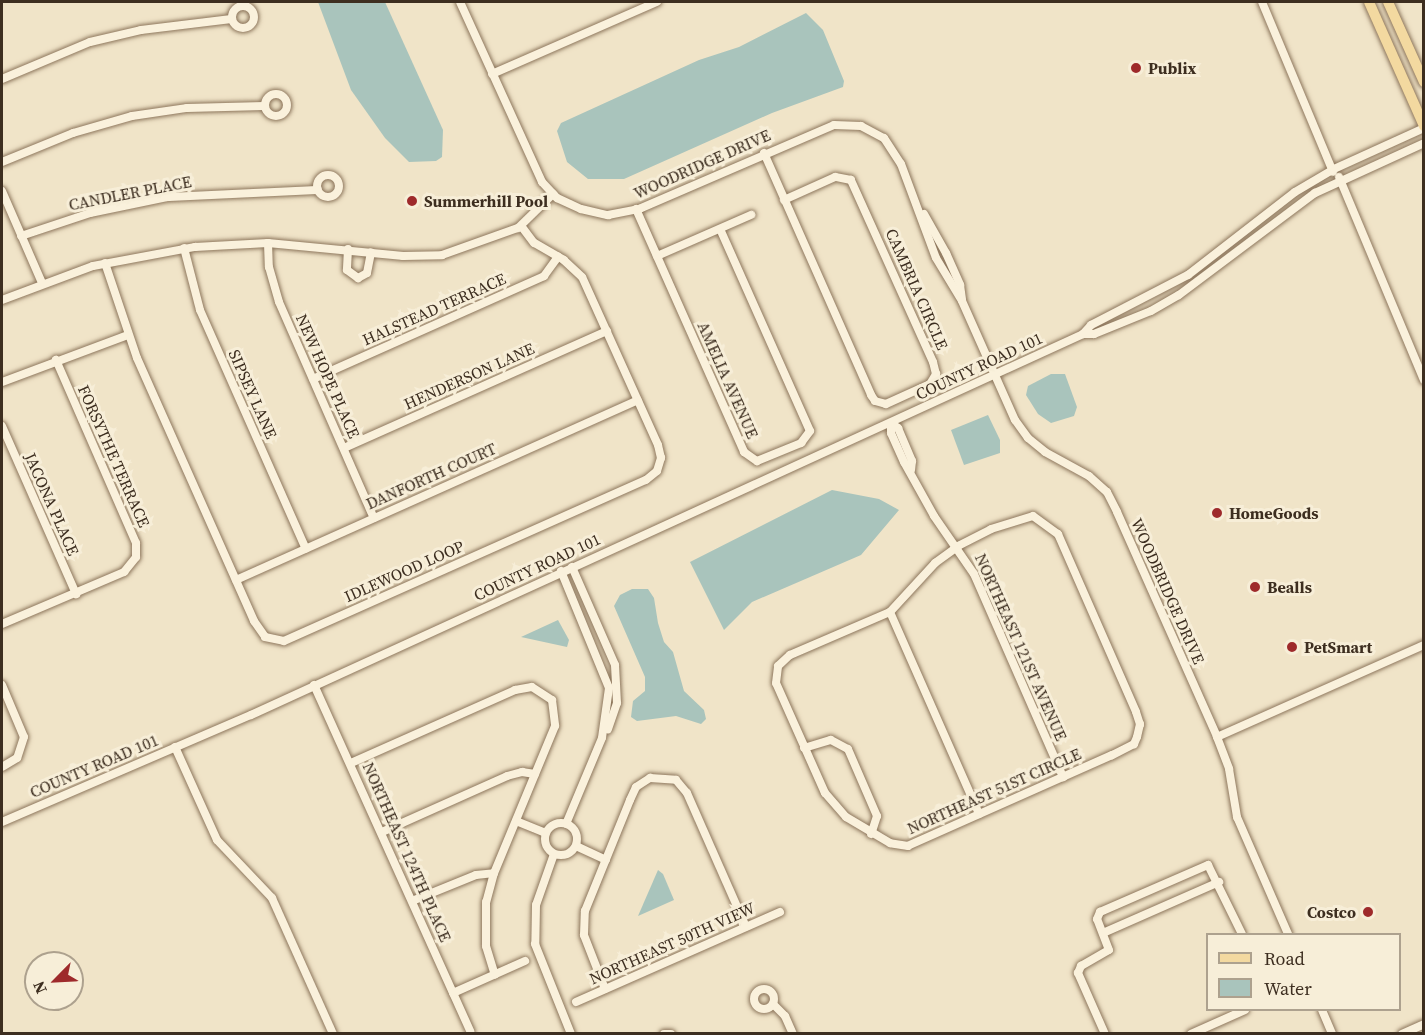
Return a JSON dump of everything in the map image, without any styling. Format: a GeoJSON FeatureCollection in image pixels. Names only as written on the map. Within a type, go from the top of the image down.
{"type":"FeatureCollection","features":[{"type":"Feature","properties":{"kind":"main road"},"geometry":{"type":"LineString","coordinates":[[1369,2],[1424,127]]}},
{"type":"Feature","properties":{"kind":"main road"},"geometry":{"type":"LineString","coordinates":[[1388,2],[1424,82]]}},
{"type":"Feature","properties":{"kind":"street"},"geometry":{"type":"LineString","coordinates":[[492,74],[657,2]]}},
{"type":"Feature","properties":{"kind":"street"},"geometry":{"type":"LineString","coordinates":[[1262,2],[1334,169],[1315,193]]}},
{"type":"Feature","properties":{"kind":"street"},"geometry":{"type":"LineString","coordinates":[[2,300],[42,283],[105,263],[184,248],[268,243],[423,257],[442,255],[521,226],[553,194],[537,172],[492,74],[464,3]]}},
{"type":"Feature","properties":{"kind":"street"},"geometry":{"type":"LineString","coordinates":[[2,79],[90,42],[141,30],[231,19]]}},
{"type":"Feature","properties":{"kind":"street"},"geometry":{"type":"LineString","coordinates":[[2,162],[73,133],[132,116],[187,108],[264,106]]}},
{"type":"Feature","properties":{"kind":"street","name":"WOODRIDGE DRIVE"},"geometry":{"type":"LineString","coordinates":[[553,194],[594,213],[636,209],[819,128],[848,123],[861,126],[884,138],[893,148],[922,212]]}},
{"type":"Feature","properties":{"kind":"street","name":"COUNTY ROAD 101"},"geometry":{"type":"LineString","coordinates":[[2,822],[314,686],[1083,334],[1091,325],[1161,291],[1236,238],[1295,192],[1334,169],[1424,127]]}},
{"type":"Feature","properties":{"kind":"street","name":"COUNTY ROAD 101"},"geometry":{"type":"LineString","coordinates":[[1083,334],[1094,334],[1166,302],[1315,193],[1338,180],[1424,143]]}},
{"type":"Feature","properties":{"kind":"street","name":"CAMBRIA CIRCLE"},"geometry":{"type":"LineString","coordinates":[[764,153],[784,200],[875,401],[886,404],[930,384],[936,369],[851,180],[835,177],[784,200]]}},
{"type":"Feature","properties":{"kind":"street"},"geometry":{"type":"LineString","coordinates":[[1356,159],[1338,180],[1424,380]]}},
{"type":"Feature","properties":{"kind":"street","name":"CANDLER PLACE"},"geometry":{"type":"LineString","coordinates":[[21,236],[82,216],[168,197],[318,190]]}},
{"type":"Feature","properties":{"kind":"street"},"geometry":{"type":"LineString","coordinates":[[2,191],[42,283]]}},
{"type":"Feature","properties":{"kind":"street","name":"AMELIA AVENUE"},"geometry":{"type":"LineString","coordinates":[[636,209],[747,457],[762,460],[801,443],[810,431],[720,229]]}},
{"type":"Feature","properties":{"kind":"street","name":"WOODBRIDGE DRIVE"},"geometry":{"type":"LineString","coordinates":[[922,212],[936,258],[962,301],[994,374],[1028,438],[1089,476],[1107,492],[1216,737],[1229,769],[1237,817],[1288,933]]}},
{"type":"Feature","properties":{"kind":"street"},"geometry":{"type":"LineString","coordinates":[[657,256],[751,215]]}},
{"type":"Feature","properties":{"kind":"street","name":"IDLEWOOD LOOP"},"geometry":{"type":"LineString","coordinates":[[105,263],[128,335],[259,632],[271,640],[284,641],[646,480],[657,471],[660,452],[582,277],[558,257],[534,243],[521,226]]}},
{"type":"Feature","properties":{"kind":"street"},"geometry":{"type":"LineString","coordinates":[[1236,238],[1242,248]]}},
{"type":"Feature","properties":{"kind":"street","name":"NEW HOPE PLACE"},"geometry":{"type":"LineString","coordinates":[[268,243],[272,282],[374,518]]}},
{"type":"Feature","properties":{"kind":"street","name":"SIPSEY LANE"},"geometry":{"type":"LineString","coordinates":[[184,248],[204,319],[306,549]]}},
{"type":"Feature","properties":{"kind":"street"},"geometry":{"type":"LineString","coordinates":[[348,249],[347,270],[358,278],[367,273],[371,252]]}},
{"type":"Feature","properties":{"kind":"street","name":"HALSTEAD TERRACE"},"geometry":{"type":"LineString","coordinates":[[313,379],[544,276],[558,257]]}},
{"type":"Feature","properties":{"kind":"street"},"geometry":{"type":"LineString","coordinates":[[1161,291],[1166,302]]}},
{"type":"Feature","properties":{"kind":"street","name":"HENDERSON LANE"},"geometry":{"type":"LineString","coordinates":[[344,448],[607,331]]}},
{"type":"Feature","properties":{"kind":"street"},"geometry":{"type":"LineString","coordinates":[[2,382],[128,335]]}},
{"type":"Feature","properties":{"kind":"street","name":"FORSYTHE TERRACE"},"geometry":{"type":"LineString","coordinates":[[2,624],[124,572],[134,563],[137,550],[56,360]]}},
{"type":"Feature","properties":{"kind":"street","name":"DANFORTH COURT"},"geometry":{"type":"LineString","coordinates":[[236,580],[638,400]]}},
{"type":"Feature","properties":{"kind":"street","name":"NORTHEAST 121ST AVENUE"},"geometry":{"type":"LineString","coordinates":[[891,423],[898,428],[912,461],[911,470],[934,516],[958,546],[978,583],[1063,777]]}},
{"type":"Feature","properties":{"kind":"street","name":"JACONA PLACE"},"geometry":{"type":"LineString","coordinates":[[2,426],[76,594]]}},
{"type":"Feature","properties":{"kind":"street","name":"NORTHEAST 51ST CIRCLE"},"geometry":{"type":"LineString","coordinates":[[1033,516],[1050,525],[1063,545],[1140,729],[1134,744],[908,846],[890,843],[871,834],[846,817],[825,793],[776,683],[778,666],[790,655],[890,612],[935,563],[958,546],[991,529],[1033,516]]}},
{"type":"Feature","properties":{"kind":"street"},"geometry":{"type":"LineString","coordinates":[[566,824],[617,703],[615,665],[572,567]]}},
{"type":"Feature","properties":{"kind":"street"},"geometry":{"type":"LineString","coordinates":[[561,571],[609,688],[602,738]]}},
{"type":"Feature","properties":{"kind":"street"},"geometry":{"type":"LineString","coordinates":[[890,612],[979,814]]}},
{"type":"Feature","properties":{"kind":"street"},"geometry":{"type":"LineString","coordinates":[[1216,737],[1424,645]]}},
{"type":"Feature","properties":{"kind":"street"},"geometry":{"type":"LineString","coordinates":[[2,685],[24,738],[18,758],[2,767]]}},
{"type":"Feature","properties":{"kind":"street","name":"NORTHEAST 124TH PLACE"},"geometry":{"type":"LineString","coordinates":[[314,686],[351,763],[470,1031]]}},
{"type":"Feature","properties":{"kind":"street"},"geometry":{"type":"LineString","coordinates":[[351,763],[515,690],[532,687],[552,700],[557,718],[494,873],[485,926],[489,959],[495,975]]}},
{"type":"Feature","properties":{"kind":"street"},"geometry":{"type":"LineString","coordinates":[[804,748],[831,740],[848,749],[877,816],[871,834]]}},
{"type":"Feature","properties":{"kind":"street"},"geometry":{"type":"LineString","coordinates":[[175,747],[218,840],[264,886],[277,908],[333,1034]]}},
{"type":"Feature","properties":{"kind":"street"},"geometry":{"type":"LineString","coordinates":[[382,832],[507,776],[522,772],[535,774]]}},
{"type":"Feature","properties":{"kind":"street"},"geometry":{"type":"LineString","coordinates":[[605,989],[584,935],[585,911],[636,787],[650,778],[675,780],[687,793],[746,927]]}},
{"type":"Feature","properties":{"kind":"street"},"geometry":{"type":"LineString","coordinates":[[516,821],[546,833]]}},
{"type":"Feature","properties":{"kind":"street"},"geometry":{"type":"LineString","coordinates":[[566,824],[577,835],[576,846],[564,855],[554,854],[545,843],[546,833],[552,826],[566,824]]}},
{"type":"Feature","properties":{"kind":"street"},"geometry":{"type":"LineString","coordinates":[[576,846],[606,860]]}},
{"type":"Feature","properties":{"kind":"street"},"geometry":{"type":"LineString","coordinates":[[554,854],[536,905],[535,944],[571,1034]]}},
{"type":"Feature","properties":{"kind":"street"},"geometry":{"type":"LineString","coordinates":[[1105,1034],[1078,972],[1080,966],[1108,953],[1097,919],[1100,912],[1209,865],[1242,933]]}},
{"type":"Feature","properties":{"kind":"street"},"geometry":{"type":"LineString","coordinates":[[412,901],[476,874],[494,873]]}},
{"type":"Feature","properties":{"kind":"street"},"geometry":{"type":"LineString","coordinates":[[1103,933],[1219,882]]}},
{"type":"Feature","properties":{"kind":"street","name":"NORTHEAST 50TH VIEW"},"geometry":{"type":"LineString","coordinates":[[576,1002],[780,912]]}},
{"type":"Feature","properties":{"kind":"street"},"geometry":{"type":"LineString","coordinates":[[453,993],[525,961]]}},
{"type":"Feature","properties":{"kind":"street"},"geometry":{"type":"LineString","coordinates":[[773,1004],[785,1016],[793,1034]]}},
{"type":"Feature","properties":{"kind":"street"},"geometry":{"type":"LineString","coordinates":[[1191,1034],[1243,1011]]}},
{"type":"Feature","properties":{"kind":"street"},"geometry":{"type":"LineString","coordinates":[[1322,1011],[1332,1034]]}},
{"type":"Feature","properties":{"kind":"street"},"geometry":{"type":"LineString","coordinates":[[1402,1034],[1424,1024]]}},
{"type":"Feature","properties":{"kind":"street"},"geometry":{"type":"LineString","coordinates":[[664,1034],[671,1034]]}},
{"type":"Feature","properties":{"kind":"water"},"geometry":{"type":"Polygon","coordinates":[[[318,2],[385,2],[443,130],[442,157],[436,161],[409,162],[385,138],[351,90],[318,2]]]}},
{"type":"Feature","properties":{"kind":"water"},"geometry":{"type":"Polygon","coordinates":[[[806,13],[823,30],[844,81],[843,87],[772,113],[624,179],[588,179],[567,162],[557,131],[561,123],[699,60],[739,47],[806,13]]]}},
{"type":"Feature","properties":{"kind":"water"},"geometry":{"type":"Polygon","coordinates":[[[1051,374],[1065,374],[1077,407],[1074,416],[1051,423],[1038,414],[1026,395],[1028,386],[1051,374]]]}},
{"type":"Feature","properties":{"kind":"water"},"geometry":{"type":"Polygon","coordinates":[[[988,415],[1000,440],[1000,453],[964,465],[951,430],[988,415]]]}},
{"type":"Feature","properties":{"kind":"water"},"geometry":{"type":"Polygon","coordinates":[[[832,490],[879,499],[899,510],[861,555],[752,602],[724,630],[690,562],[832,490]]]}},
{"type":"Feature","properties":{"kind":"water"},"geometry":{"type":"Polygon","coordinates":[[[632,589],[648,589],[654,598],[664,642],[673,652],[684,691],[704,710],[706,719],[701,724],[676,716],[637,721],[631,717],[633,701],[645,691],[645,677],[614,606],[620,595],[632,589]]]}},
{"type":"Feature","properties":{"kind":"water"},"geometry":{"type":"Polygon","coordinates":[[[558,620],[569,640],[567,647],[521,637],[558,620]]]}},
{"type":"Feature","properties":{"kind":"water"},"geometry":{"type":"Polygon","coordinates":[[[658,870],[663,874],[674,900],[638,916],[658,870]]]}},
{"type":"Feature","properties":{"kind":"place","name":"Publix"},"geometry":{"type":"Point","coordinates":[1136,68]}},
{"type":"Feature","properties":{"kind":"place","name":"Summerhill Pool"},"geometry":{"type":"Point","coordinates":[412,201]}},
{"type":"Feature","properties":{"kind":"place","name":"HomeGoods"},"geometry":{"type":"Point","coordinates":[1217,513]}},
{"type":"Feature","properties":{"kind":"place","name":"Bealls"},"geometry":{"type":"Point","coordinates":[1255,587]}},
{"type":"Feature","properties":{"kind":"place","name":"PetSmart"},"geometry":{"type":"Point","coordinates":[1292,647]}},
{"type":"Feature","properties":{"kind":"place","name":"Costco"},"geometry":{"type":"Point","coordinates":[1368,912]}}]}
